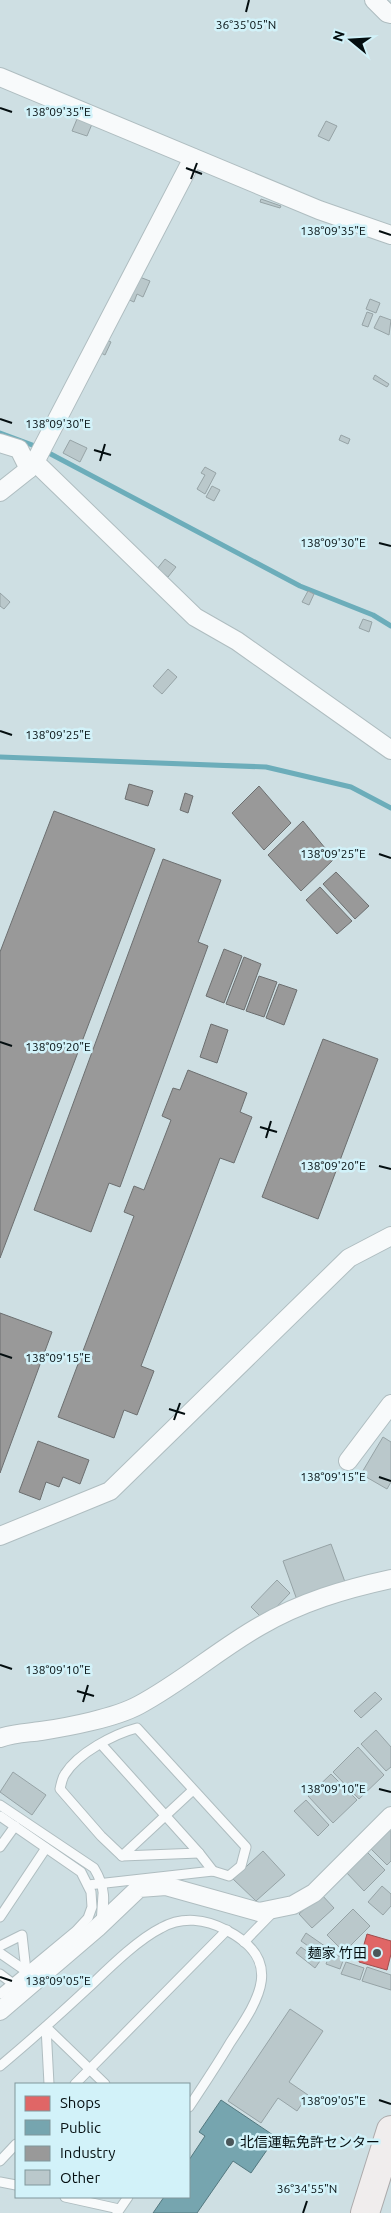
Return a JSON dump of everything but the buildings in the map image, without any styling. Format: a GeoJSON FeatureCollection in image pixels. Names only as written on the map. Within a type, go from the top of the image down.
{"type":"FeatureCollection","features":[{"type":"Feature","properties":{"kind":"main road"},"geometry":{"type":"LineString","coordinates":[[364,2213],[391,2130]]}},
{"type":"Feature","properties":{"kind":"street"},"geometry":{"type":"LineString","coordinates":[[374,0],[387,13],[391,14]]}},
{"type":"Feature","properties":{"kind":"street"},"geometry":{"type":"LineString","coordinates":[[0,77],[319,210],[391,235]]}},
{"type":"Feature","properties":{"kind":"street"},"geometry":{"type":"LineString","coordinates":[[0,492],[32,466],[193,158]]}},
{"type":"Feature","properties":{"kind":"street"},"geometry":{"type":"LineString","coordinates":[[0,443],[19,449],[32,466],[195,617],[238,641],[391,750]]}},
{"type":"Feature","properties":{"kind":"street"},"geometry":{"type":"LineString","coordinates":[[0,1536],[110,1492],[349,1258],[391,1236]]}},
{"type":"Feature","properties":{"kind":"street"},"geometry":{"type":"LineString","coordinates":[[348,1460],[391,1404]]}},
{"type":"Feature","properties":{"kind":"street"},"geometry":{"type":"LineString","coordinates":[[0,1738],[12,1734],[41,1731],[108,1716],[138,1706],[260,1627],[303,1605],[331,1593],[391,1579]]}},
{"type":"Feature","properties":{"kind":"street"},"geometry":{"type":"LineString","coordinates":[[0,2011],[101,1924],[139,1888],[166,1886],[259,1912],[273,1911],[294,1905],[314,1893],[391,1816]]}},
{"type":"Feature","properties":{"kind":"lane"},"geometry":{"type":"LineString","coordinates":[[100,1744],[213,1870],[229,1876],[241,1866],[246,1847],[137,1728],[121,1732],[100,1744],[85,1753],[65,1774],[60,1789],[101,1836],[122,1856],[198,1854]]}},
{"type":"Feature","properties":{"kind":"lane"},"geometry":{"type":"LineString","coordinates":[[122,1856],[193,1790]]}},
{"type":"Feature","properties":{"kind":"lane"},"geometry":{"type":"LineString","coordinates":[[0,1805],[94,1868],[102,1883],[104,1904],[101,1924]]}},
{"type":"Feature","properties":{"kind":"lane"},"geometry":{"type":"LineString","coordinates":[[0,1816],[81,1872],[91,1892],[92,1907],[88,1918],[76,1931],[0,1994]]}},
{"type":"Feature","properties":{"kind":"lane"},"geometry":{"type":"LineString","coordinates":[[0,1847],[14,1826]]}},
{"type":"Feature","properties":{"kind":"lane"},"geometry":{"type":"LineString","coordinates":[[0,1917],[46,1848]]}},
{"type":"Feature","properties":{"kind":"lane"},"geometry":{"type":"LineString","coordinates":[[88,1885],[213,1870]]}},
{"type":"Feature","properties":{"kind":"lane"},"geometry":{"type":"LineString","coordinates":[[244,1942],[273,1911]]}},
{"type":"Feature","properties":{"kind":"lane"},"geometry":{"type":"LineString","coordinates":[[0,2066],[46,2027],[106,1970],[159,1928],[174,1922],[189,1920],[205,1922],[227,1930],[244,1942],[254,1954],[260,1968],[261,1984],[258,1999],[190,2105]]}},
{"type":"Feature","properties":{"kind":"lane"},"geometry":{"type":"LineString","coordinates":[[76,2083],[227,1930]]}},
{"type":"Feature","properties":{"kind":"lane"},"geometry":{"type":"LineString","coordinates":[[0,1946],[22,1935],[26,1971]]}},
{"type":"Feature","properties":{"kind":"lane"},"geometry":{"type":"LineString","coordinates":[[0,1953],[26,1971]]}},
{"type":"Feature","properties":{"kind":"lane"},"geometry":{"type":"LineString","coordinates":[[0,1974],[12,1983]]}},
{"type":"Feature","properties":{"kind":"lane"},"geometry":{"type":"LineString","coordinates":[[46,2027],[104,2083]]}},
{"type":"Feature","properties":{"kind":"lane"},"geometry":{"type":"LineString","coordinates":[[46,2027],[49,2083]]}},
{"type":"Feature","properties":{"kind":"lane"},"geometry":{"type":"LineString","coordinates":[[0,2161],[15,2145]]}},
{"type":"Feature","properties":{"kind":"lane"},"geometry":{"type":"LineString","coordinates":[[0,2182],[15,2185]]}},
{"type":"Feature","properties":{"kind":"lane"},"geometry":{"type":"LineString","coordinates":[[69,2198],[118,2211],[127,2198]]}},
{"type":"Feature","properties":{"kind":"waterway"},"geometry":{"type":"LineString","coordinates":[[0,433],[35,446]]}},
{"type":"Feature","properties":{"kind":"waterway"},"geometry":{"type":"LineString","coordinates":[[45,451],[300,586],[373,615],[391,626]]}},
{"type":"Feature","properties":{"kind":"waterway"},"geometry":{"type":"LineString","coordinates":[[0,757],[266,767],[351,787],[391,808]]}},
{"type":"Feature","properties":{"kind":"place","name":"麺家 竹田"},"geometry":{"type":"Point","coordinates":[377,1953]}},
{"type":"Feature","properties":{"kind":"place","name":"北信運転免許センター"},"geometry":{"type":"Point","coordinates":[230,2142]}}]}
